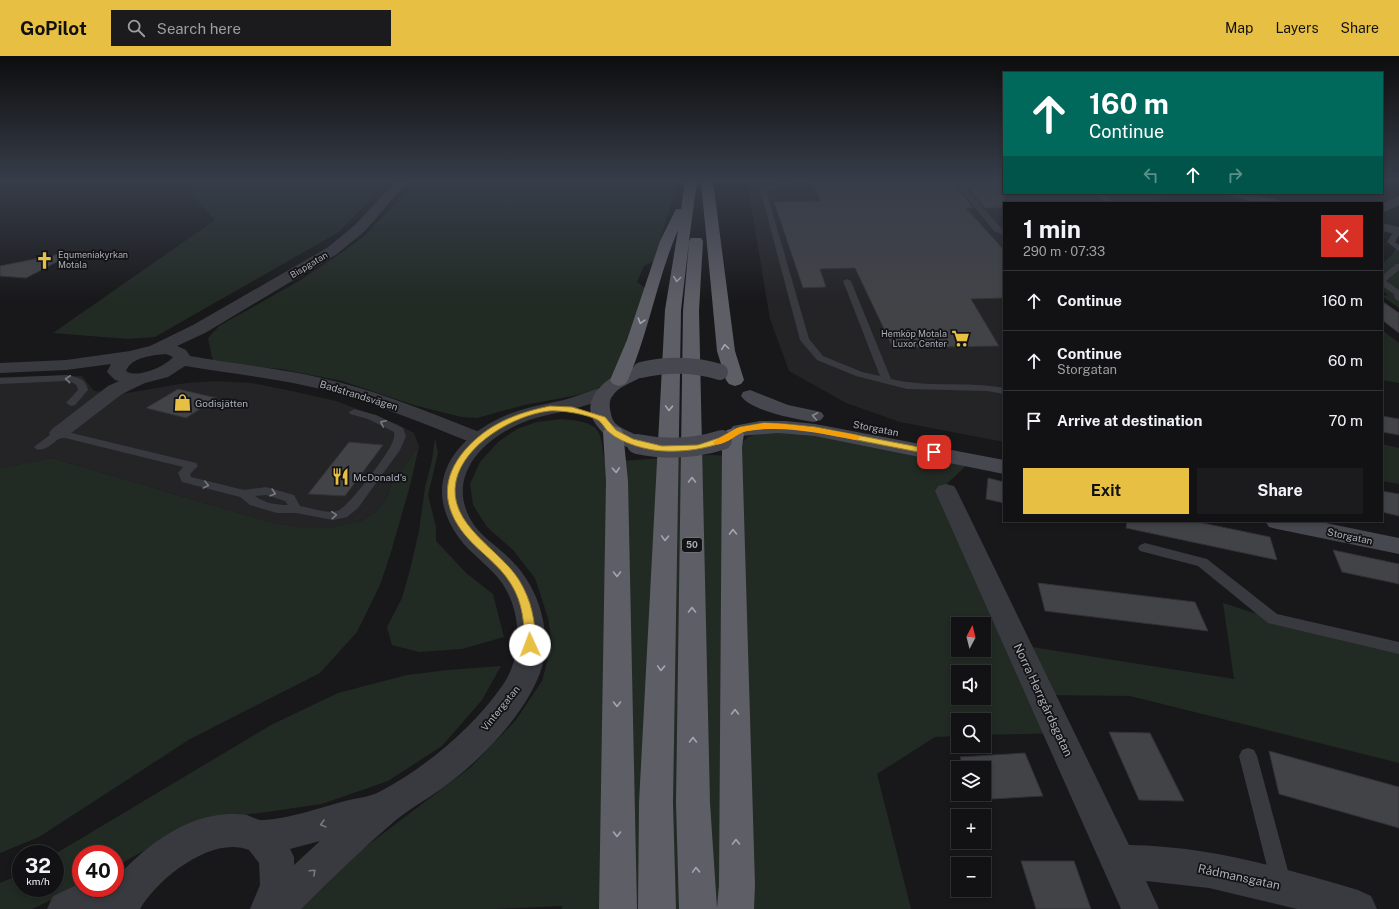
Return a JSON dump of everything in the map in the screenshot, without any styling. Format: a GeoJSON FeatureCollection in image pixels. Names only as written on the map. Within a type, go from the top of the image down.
{"type":"FeatureCollection","features":[{"type":"Feature","properties":{"kind":"highway"},"geometry":{"type":"LineString","coordinates":[[612,386],[630,358],[665,244],[675,221]]}},
{"type":"Feature","properties":{"kind":"highway"},"geometry":{"type":"LineString","coordinates":[[657,909],[656,802],[673,310],[688,221]]}},
{"type":"Feature","properties":{"kind":"highway","name":"50"},"geometry":{"type":"LineString","coordinates":[[696,221],[697,231],[690,311],[694,803],[698,909]]}},
{"type":"Feature","properties":{"kind":"highway"},"geometry":{"type":"LineString","coordinates":[[711,221],[728,376]]}},
{"type":"Feature","properties":{"kind":"highway"},"geometry":{"type":"LineString","coordinates":[[607,425],[617,481],[618,909]]}},
{"type":"Feature","properties":{"kind":"highway"},"geometry":{"type":"LineString","coordinates":[[732,434],[736,877],[735,909]]}},
{"type":"Feature","properties":{"kind":"main road"},"geometry":{"type":"LineString","coordinates":[[668,365],[686,365],[728,376],[744,387],[750,396],[752,404],[751,413],[747,422],[732,434],[707,445],[680,449],[662,449],[637,444],[624,438],[607,425],[600,405],[612,386],[641,370],[668,365]]}},
{"type":"Feature","properties":{"kind":"main road","name":"Storgatan"},"geometry":{"type":"LineString","coordinates":[[750,396],[766,405],[785,410],[1003,453]]}},
{"type":"Feature","properties":{"kind":"main road","name":"Storgatan"},"geometry":{"type":"LineString","coordinates":[[732,434],[764,426],[785,426],[815,430],[1003,467]]}},
{"type":"Feature","properties":{"kind":"main road","name":"Storgatan"},"geometry":{"type":"LineString","coordinates":[[1282,522],[1399,546]]}},
{"type":"Feature","properties":{"kind":"main road","name":"Storgatan"},"geometry":{"type":"LineString","coordinates":[[1331,522],[1399,536]]}},
{"type":"Feature","properties":{"kind":"street","name":"Bispgatan"},"geometry":{"type":"LineString","coordinates":[[155,350],[199,329],[310,265],[332,251],[367,221]]}},
{"type":"Feature","properties":{"kind":"street"},"geometry":{"type":"LineString","coordinates":[[1383,227],[1399,231]]}},
{"type":"Feature","properties":{"kind":"street","name":"Bispgatan"},"geometry":{"type":"LineString","coordinates":[[179,356],[199,329]]}},
{"type":"Feature","properties":{"kind":"street","name":"Badstrandsvägen"},"geometry":{"type":"LineString","coordinates":[[0,368],[66,365],[137,355],[155,350],[233,370],[270,374],[332,386],[390,404],[480,439]]}},
{"type":"Feature","properties":{"kind":"street","name":"Badstrandsvägen"},"geometry":{"type":"LineString","coordinates":[[59,433],[118,378],[124,361],[137,355]]}},
{"type":"Feature","properties":{"kind":"street","name":"Badstrandsvägen"},"geometry":{"type":"LineString","coordinates":[[159,374],[173,368],[179,356]]}},
{"type":"Feature","properties":{"kind":"street","name":"Badstrandsvägen"},"geometry":{"type":"LineString","coordinates":[[66,365],[118,378],[141,378],[159,374],[233,370]]}},
{"type":"Feature","properties":{"kind":"street","name":"Vintergatan"},"geometry":{"type":"LineString","coordinates":[[275,909],[337,850],[388,806],[445,767],[488,725],[519,686],[527,667],[530,645],[529,621],[525,601],[515,581],[468,532],[453,507],[452,481],[460,461],[480,439],[491,431],[517,417],[574,403],[612,386]]}},
{"type":"Feature","properties":{"kind":"street","name":"Vintergatan"},"geometry":{"type":"LineString","coordinates":[[550,409],[572,410],[607,425]]}},
{"type":"Feature","properties":{"kind":"street","name":"Norra Herrgårdsgatan"},"geometry":{"type":"LineString","coordinates":[[946,491],[1140,909]]}},
{"type":"Feature","properties":{"kind":"street","name":"Vintergatan"},"geometry":{"type":"LineString","coordinates":[[261,838],[318,826],[388,806]]}},
{"type":"Feature","properties":{"kind":"street"},"geometry":{"type":"LineString","coordinates":[[119,909],[129,892],[148,870],[167,854],[188,842],[209,834],[229,831],[246,832],[261,838],[276,857],[278,885],[269,909]]}},
{"type":"Feature","properties":{"kind":"street","name":"Rådmansgatan"},"geometry":{"type":"LineString","coordinates":[[1118,863],[1149,862],[1191,867],[1282,885],[1358,909]]}},
{"type":"Feature","properties":{"kind":"street"},"geometry":{"type":"LineString","coordinates":[[124,882],[148,870]]}},
{"type":"Feature","properties":{"kind":"street"},"geometry":{"type":"LineString","coordinates":[[66,909],[91,897]]}},
{"type":"Feature","properties":{"kind":"lane"},"geometry":{"type":"LineString","coordinates":[[772,221],[805,340],[820,358],[859,374],[907,386],[987,388],[1003,391]]}},
{"type":"Feature","properties":{"kind":"lane"},"geometry":{"type":"LineString","coordinates":[[990,221],[997,229],[1003,232]]}},
{"type":"Feature","properties":{"kind":"lane"},"geometry":{"type":"LineString","coordinates":[[1399,231],[1391,242],[1399,249]]}},
{"type":"Feature","properties":{"kind":"lane"},"geometry":{"type":"LineString","coordinates":[[1383,280],[1399,266]]}},
{"type":"Feature","properties":{"kind":"lane"},"geometry":{"type":"LineString","coordinates":[[847,281],[886,380]]}},
{"type":"Feature","properties":{"kind":"lane"},"geometry":{"type":"LineString","coordinates":[[1383,282],[1398,293],[1399,298]]}},
{"type":"Feature","properties":{"kind":"lane"},"geometry":{"type":"LineString","coordinates":[[0,381],[52,378],[76,380],[82,385],[83,390],[71,403]]}},
{"type":"Feature","properties":{"kind":"lane"},"geometry":{"type":"LineString","coordinates":[[40,447],[59,433],[192,466],[184,473],[186,479],[244,494],[254,502],[266,506],[277,509],[296,509],[333,516],[343,514],[354,504],[394,450],[400,436],[398,430],[372,417],[354,412]]}},
{"type":"Feature","properties":{"kind":"lane"},"geometry":{"type":"LineString","coordinates":[[1145,548],[1202,562],[1273,619],[1399,648]]}},
{"type":"Feature","properties":{"kind":"lane"},"geometry":{"type":"LineString","coordinates":[[1248,756],[1282,885]]}},
{"type":"Feature","properties":{"kind":"shaded area"},"geometry":{"type":"Polygon","coordinates":[[[214,221],[350,221],[339,232],[155,337],[128,339],[53,333],[214,221]]]}},
{"type":"Feature","properties":{"kind":"shaded area"},"geometry":{"type":"Polygon","coordinates":[[[379,221],[666,221],[654,261],[644,266],[637,282],[645,288],[620,364],[605,384],[594,390],[578,395],[524,405],[477,418],[462,417],[417,406],[342,381],[280,369],[213,362],[208,338],[219,326],[299,281],[363,237],[379,221]]]}},
{"type":"Feature","properties":{"kind":"shaded area"},"geometry":{"type":"Polygon","coordinates":[[[754,221],[1003,221],[1003,442],[900,422],[846,403],[789,371],[770,319],[754,221]]]}},
{"type":"Feature","properties":{"kind":"shaded area"},"geometry":{"type":"Polygon","coordinates":[[[1396,247],[1399,249],[1399,308],[1383,297],[1388,295],[1383,291],[1383,263],[1393,254],[1396,247]]]}},
{"type":"Feature","properties":{"kind":"shaded area"},"geometry":{"type":"Polygon","coordinates":[[[1383,331],[1399,343],[1399,383],[1383,380],[1383,331]]]}},
{"type":"Feature","properties":{"kind":"shaded area"},"geometry":{"type":"Polygon","coordinates":[[[82,376],[94,391],[127,393],[186,383],[216,381],[251,383],[336,401],[397,424],[414,433],[419,446],[391,484],[387,499],[377,511],[361,521],[326,528],[303,528],[266,521],[52,458],[0,468],[0,377],[82,376]]]}},
{"type":"Feature","properties":{"kind":"shaded area"},"geometry":{"type":"Polygon","coordinates":[[[561,419],[588,424],[599,433],[605,462],[708,455],[739,456],[739,446],[748,437],[764,432],[833,437],[968,464],[939,491],[1019,645],[1234,679],[1223,603],[1273,619],[1399,651],[1399,763],[1130,696],[1043,695],[1060,733],[991,735],[991,713],[951,713],[951,736],[935,737],[877,774],[911,909],[562,909],[562,906],[495,909],[294,909],[348,860],[471,767],[516,720],[542,681],[552,644],[548,618],[535,578],[513,550],[487,527],[473,505],[470,484],[480,462],[498,442],[517,429],[537,422],[561,419]]]}},
{"type":"Feature","properties":{"kind":"shaded area"},"geometry":{"type":"Polygon","coordinates":[[[435,438],[438,453],[428,495],[436,527],[436,541],[467,574],[493,594],[504,637],[462,649],[419,652],[392,645],[387,627],[402,598],[410,570],[419,531],[425,488],[432,460],[435,438]]]}},
{"type":"Feature","properties":{"kind":"shaded area"},"geometry":{"type":"Polygon","coordinates":[[[1383,444],[1399,448],[1399,484],[1383,481],[1383,444]]]}},
{"type":"Feature","properties":{"kind":"shaded area"},"geometry":{"type":"Polygon","coordinates":[[[419,446],[411,482],[380,585],[357,632],[320,673],[190,739],[39,837],[20,845],[12,845],[12,848],[0,853],[0,468],[52,458],[266,521],[303,528],[326,528],[361,521],[377,511],[387,499],[391,484],[419,446]]]}},
{"type":"Feature","properties":{"kind":"shaded area"},"geometry":{"type":"Polygon","coordinates":[[[501,666],[482,700],[442,746],[388,781],[322,804],[209,820],[152,846],[124,862],[124,845],[72,845],[72,890],[64,894],[64,849],[271,725],[338,693],[407,675],[501,666]]]}},
{"type":"Feature","properties":{"kind":"shaded area"},"geometry":{"type":"Polygon","coordinates":[[[12,878],[12,897],[58,897],[32,909],[0,909],[0,883],[12,878]]]}},
{"type":"Feature","properties":{"kind":"building"},"geometry":{"type":"Polygon","coordinates":[[[780,221],[978,221],[1003,249],[1003,298],[971,299],[999,346],[893,348],[855,268],[820,269],[826,287],[803,288],[780,221]]]}},
{"type":"Feature","properties":{"kind":"building","name":"Equmeniakyrkan Motala"},"geometry":{"type":"Polygon","coordinates":[[[64,253],[66,257],[26,278],[0,276],[0,266],[64,253]]]}},
{"type":"Feature","properties":{"kind":"building"},"geometry":{"type":"Polygon","coordinates":[[[1383,302],[1399,313],[1399,333],[1383,321],[1383,302]]]}},
{"type":"Feature","properties":{"kind":"building","name":"Godisjätten"},"geometry":{"type":"Polygon","coordinates":[[[178,389],[217,398],[186,418],[146,408],[178,389]]]}},
{"type":"Feature","properties":{"kind":"building"},"geometry":{"type":"Polygon","coordinates":[[[1383,416],[1399,419],[1399,435],[1383,432],[1383,416]]]}},
{"type":"Feature","properties":{"kind":"building","name":"McDonald's"},"geometry":{"type":"Polygon","coordinates":[[[349,442],[383,445],[345,496],[308,494],[349,442]]]}},
{"type":"Feature","properties":{"kind":"building"},"geometry":{"type":"Polygon","coordinates":[[[988,478],[1003,482],[1003,503],[986,499],[988,478]]]}},
{"type":"Feature","properties":{"kind":"building"},"geometry":{"type":"Polygon","coordinates":[[[1383,491],[1399,494],[1399,516],[1383,512],[1383,491]]]}},
{"type":"Feature","properties":{"kind":"building"},"geometry":{"type":"Polygon","coordinates":[[[1127,522],[1198,522],[1270,537],[1277,560],[1126,528],[1127,522]]]}},
{"type":"Feature","properties":{"kind":"building"},"geometry":{"type":"Polygon","coordinates":[[[1333,550],[1399,564],[1399,584],[1342,572],[1333,550]]]}},
{"type":"Feature","properties":{"kind":"building"},"geometry":{"type":"Polygon","coordinates":[[[1038,583],[1195,602],[1208,631],[1045,611],[1038,583]]]}},
{"type":"Feature","properties":{"kind":"building"},"geometry":{"type":"Polygon","coordinates":[[[1109,732],[1150,733],[1184,801],[1139,800],[1109,732]]]}},
{"type":"Feature","properties":{"kind":"building"},"geometry":{"type":"Polygon","coordinates":[[[1269,751],[1399,787],[1399,828],[1279,794],[1269,751]]]}},
{"type":"Feature","properties":{"kind":"building"},"geometry":{"type":"Polygon","coordinates":[[[1025,753],[1043,796],[991,799],[991,761],[961,761],[960,757],[1025,753]]]}},
{"type":"Feature","properties":{"kind":"building"},"geometry":{"type":"Polygon","coordinates":[[[1021,861],[1074,861],[1091,909],[1036,909],[1021,861]]]}},
{"type":"Feature","properties":{"kind":"slow traffic"},"geometry":{"type":"LineString","coordinates":[[717,442],[740,430],[764,426],[785,426],[856,437]]}},
{"type":"Feature","properties":{"kind":"place","name":"Equmeniakyrkan Motala"},"geometry":{"type":"Point","coordinates":[45,260]}},
{"type":"Feature","properties":{"kind":"place","name":"Hemköp Motala Luxor Center"},"geometry":{"type":"Point","coordinates":[960,339]}},
{"type":"Feature","properties":{"kind":"place","name":"Godisjätten"},"geometry":{"type":"Point","coordinates":[182,403]}},
{"type":"Feature","properties":{"kind":"place","name":"McDonald's"},"geometry":{"type":"Point","coordinates":[340,477]}},
{"type":"Feature","properties":{"kind":"route"},"geometry":{"type":"LineString","coordinates":[[530,645],[529,621],[525,601],[515,581],[468,532],[453,507],[451,494],[452,481],[455,472],[460,461],[468,451],[491,431],[517,417],[550,409],[572,410],[602,419],[613,432],[630,441],[637,444],[662,449],[698,447],[722,440],[740,430],[764,426],[785,426],[815,430],[934,452]]}}]}
